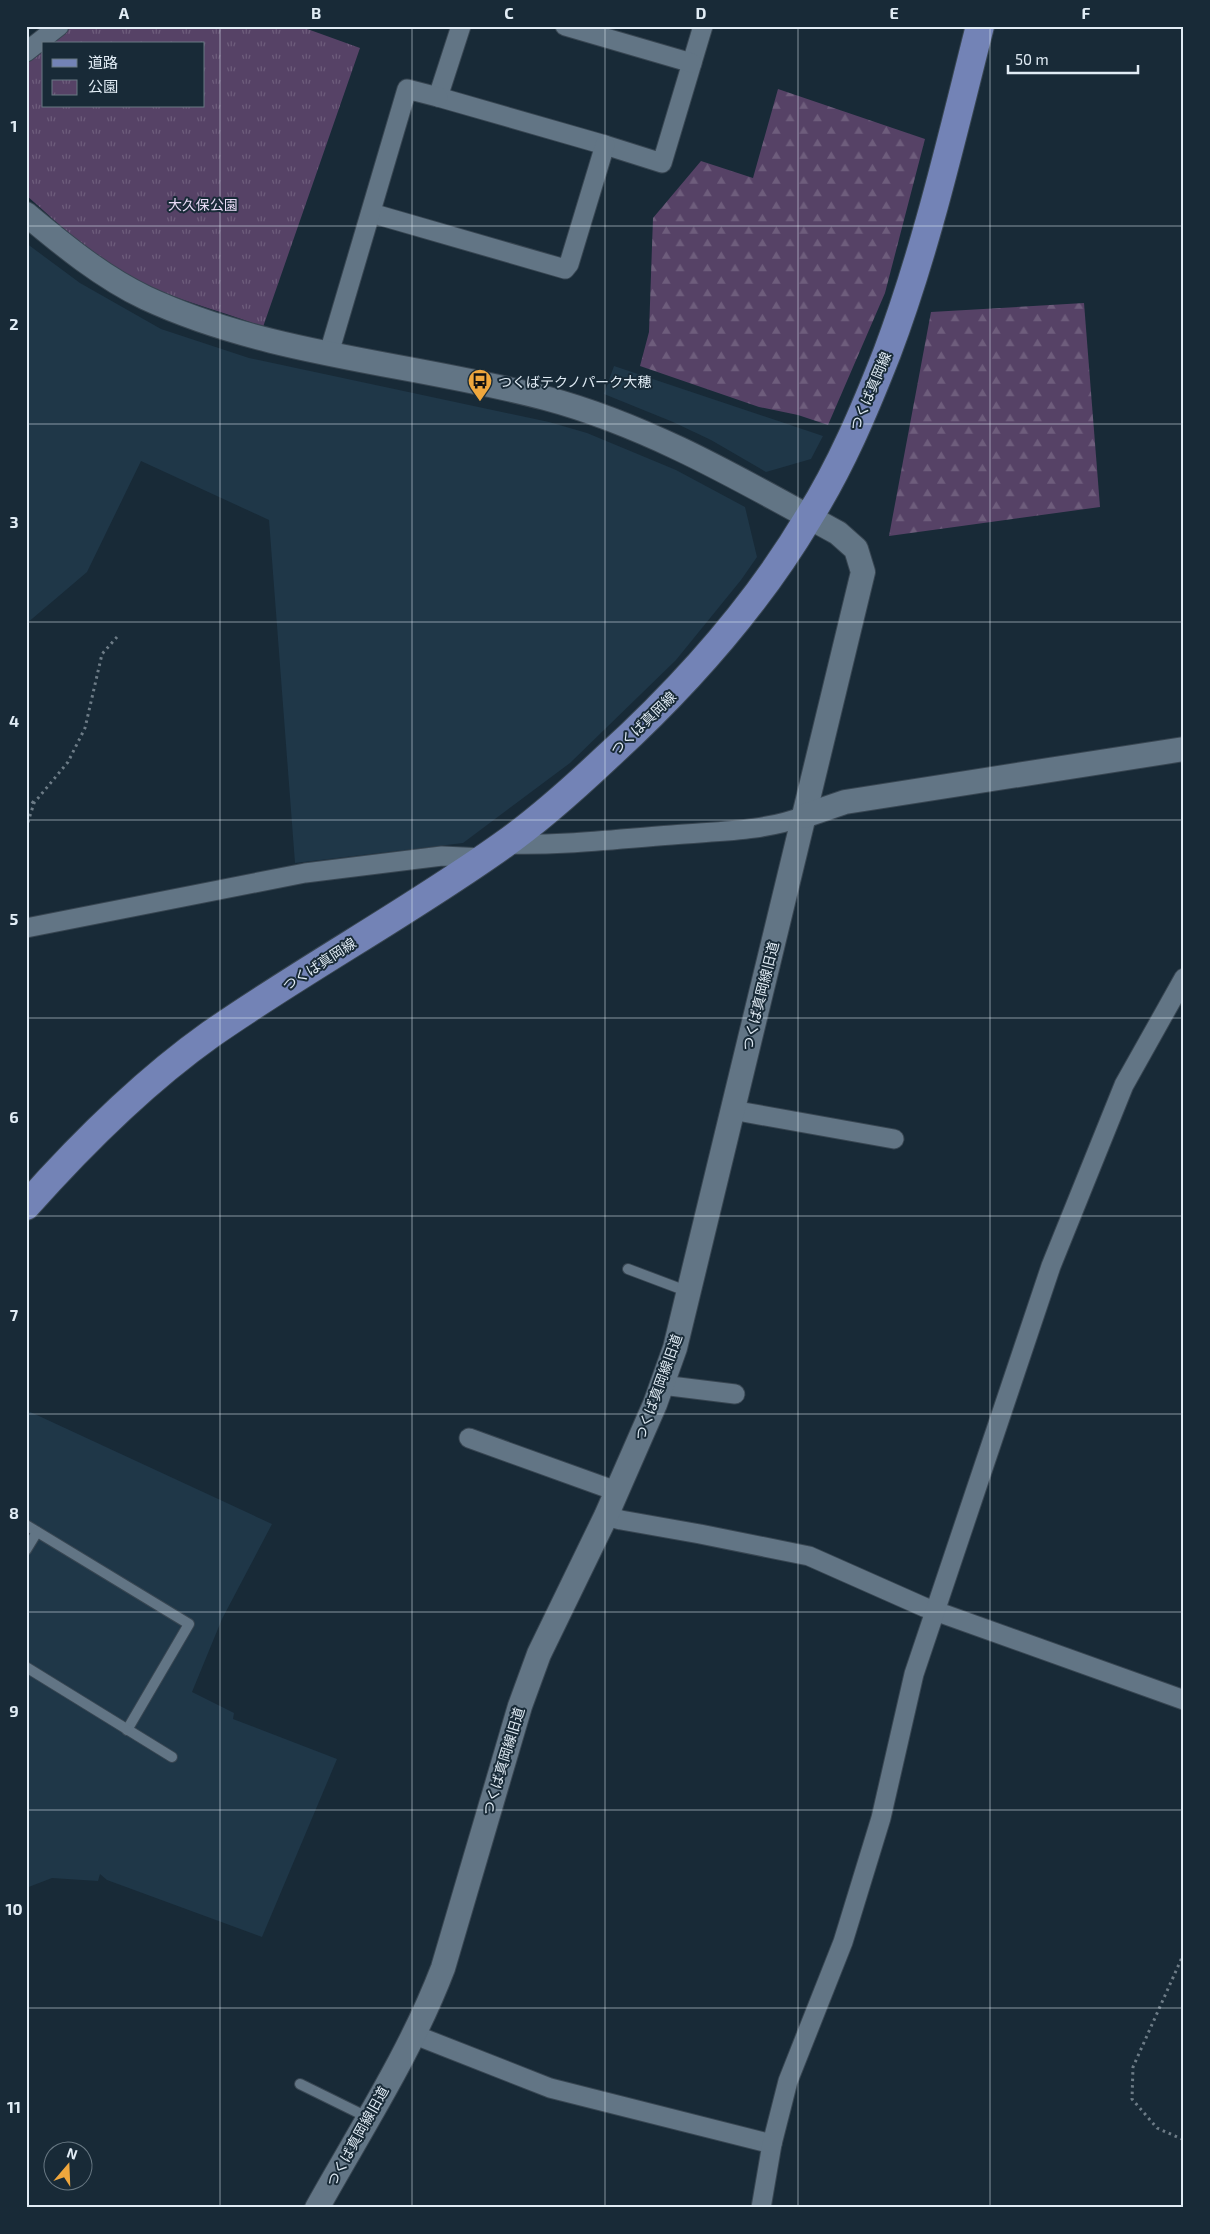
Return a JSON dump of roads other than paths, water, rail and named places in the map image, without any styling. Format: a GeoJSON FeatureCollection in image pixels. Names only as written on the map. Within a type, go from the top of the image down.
{"type":"FeatureCollection","features":[{"type":"Feature","properties":{"kind":"main road","name":"つくば真岡線"},"geometry":{"type":"LineString","coordinates":[[26,1206],[67,1160],[109,1118],[208,1036],[494,851],[567,794],[666,702],[704,660],[749,604],[810,517],[846,448],[886,355],[900,317],[924,238],[980,26]]}},
{"type":"Feature","properties":{"kind":"street"},"geometry":{"type":"LineString","coordinates":[[26,52],[58,26]]}},
{"type":"Feature","properties":{"kind":"street"},"geometry":{"type":"LineString","coordinates":[[438,98],[461,26]]}},
{"type":"Feature","properties":{"kind":"street"},"geometry":{"type":"LineString","coordinates":[[565,26],[692,63]]}},
{"type":"Feature","properties":{"kind":"street"},"geometry":{"type":"LineString","coordinates":[[329,353],[407,89],[605,144],[662,163],[703,26]]}},
{"type":"Feature","properties":{"kind":"street"},"geometry":{"type":"LineString","coordinates":[[371,213],[565,269],[569,264],[605,144]]}},
{"type":"Feature","properties":{"kind":"street","name":"つくば真岡線旧道"},"geometry":{"type":"LineString","coordinates":[[26,214],[64,246],[102,272],[145,297],[246,334],[544,398],[609,417],[695,456],[838,532],[852,544],[859,555],[863,572],[675,1348],[662,1385],[606,1516],[539,1654],[520,1706],[443,1968],[414,2035],[317,2208]]}},
{"type":"Feature","properties":{"kind":"street"},"geometry":{"type":"LineString","coordinates":[[26,928],[305,873],[541,845],[772,825],[845,802],[1184,749]]}},
{"type":"Feature","properties":{"kind":"street"},"geometry":{"type":"LineString","coordinates":[[761,2208],[772,2144],[788,2081],[843,1942],[881,1818],[914,1674],[1051,1266],[1124,1085],[1184,978]]}},
{"type":"Feature","properties":{"kind":"street"},"geometry":{"type":"LineString","coordinates":[[732,1110],[894,1139]]}},
{"type":"Feature","properties":{"kind":"street"},"geometry":{"type":"LineString","coordinates":[[662,1385],[735,1394]]}},
{"type":"Feature","properties":{"kind":"street"},"geometry":{"type":"LineString","coordinates":[[469,1438],[616,1491]]}},
{"type":"Feature","properties":{"kind":"street"},"geometry":{"type":"LineString","coordinates":[[606,1516],[809,1556],[935,1611],[1184,1700]]}},
{"type":"Feature","properties":{"kind":"street"},"geometry":{"type":"LineString","coordinates":[[414,2035],[550,2088],[772,2144]]}},
{"type":"Feature","properties":{"kind":"lane"},"geometry":{"type":"LineString","coordinates":[[628,1269],[689,1292]]}},
{"type":"Feature","properties":{"kind":"lane"},"geometry":{"type":"LineString","coordinates":[[26,1525],[189,1624],[127,1730]]}},
{"type":"Feature","properties":{"kind":"lane"},"geometry":{"type":"LineString","coordinates":[[26,1550],[37,1532]]}},
{"type":"Feature","properties":{"kind":"lane"},"geometry":{"type":"LineString","coordinates":[[26,1667],[172,1757]]}},
{"type":"Feature","properties":{"kind":"lane"},"geometry":{"type":"LineString","coordinates":[[300,2084],[367,2117]]}},
{"type":"Feature","properties":{"kind":"place","name":"つくばテクノパーク大穂"},"geometry":{"type":"Point","coordinates":[480,402]}},
{"type":"Feature","properties":{"kind":"park label","name":"大久保公園"},"geometry":{"type":"Point","coordinates":[203,204]}}]}
